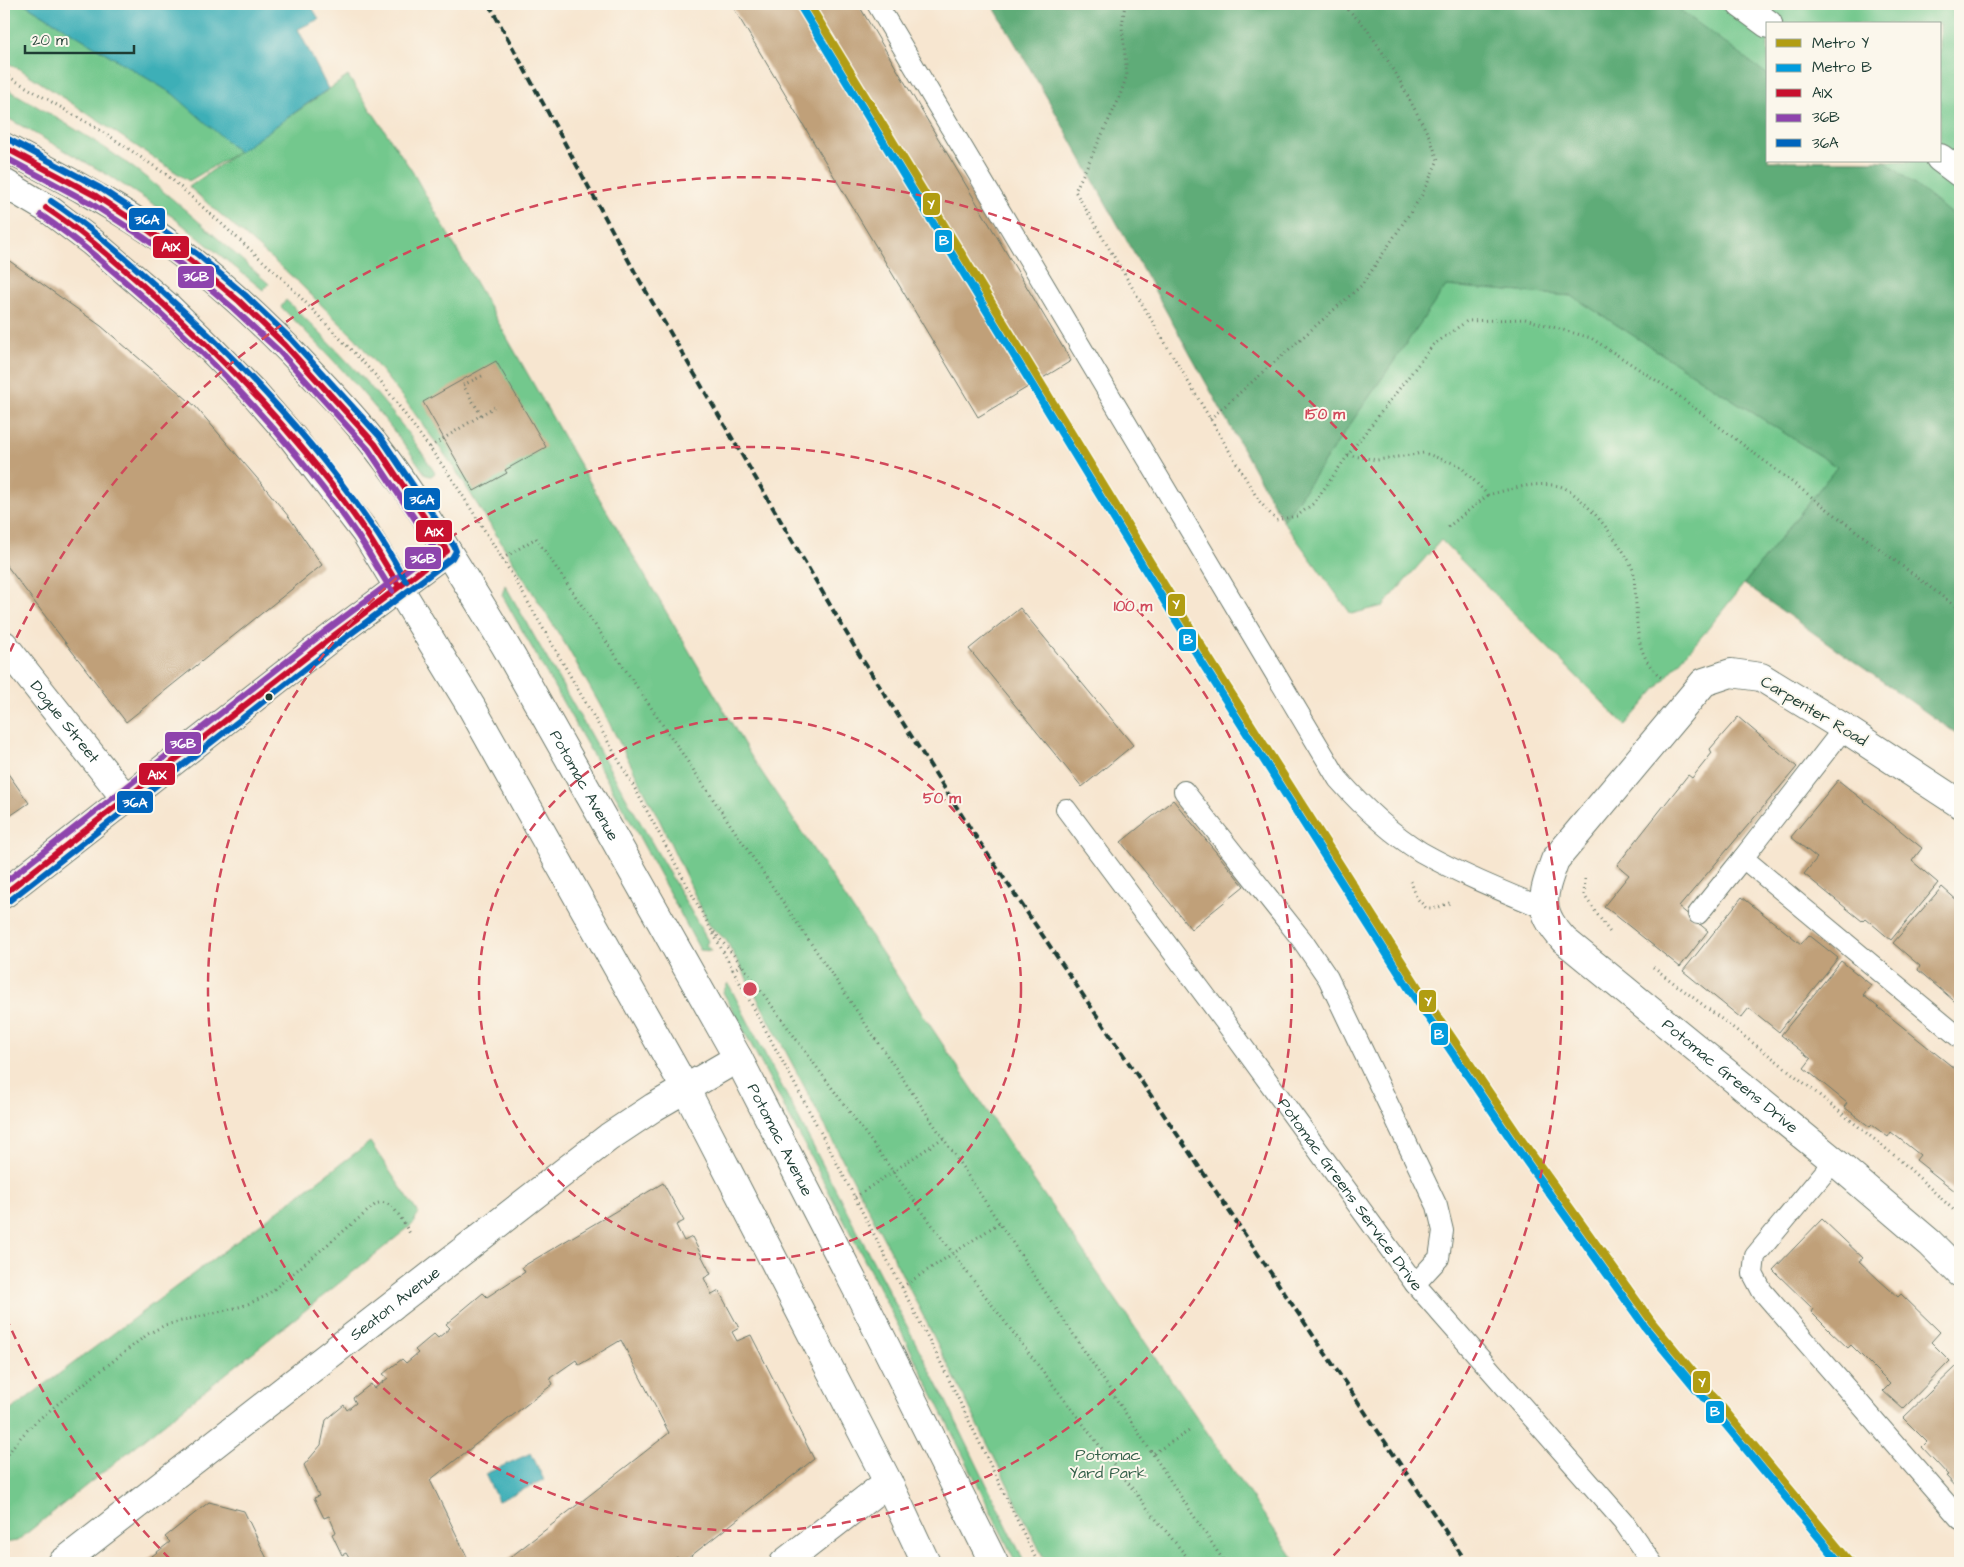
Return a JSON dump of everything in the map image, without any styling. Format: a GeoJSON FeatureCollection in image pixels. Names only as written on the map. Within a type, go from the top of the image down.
{"type":"FeatureCollection","features":[{"type":"Feature","properties":{"kind":"main road"},"geometry":{"type":"LineString","coordinates":[[1741,4],[1766,23]]}},
{"type":"Feature","properties":{"kind":"main road","name":"Potomac Avenue"},"geometry":{"type":"LineString","coordinates":[[4,147],[96,196],[191,261],[239,301],[285,345],[375,444],[447,551],[513,659],[738,1058],[860,1295],[994,1563]]}},
{"type":"Feature","properties":{"kind":"main road"},"geometry":{"type":"LineString","coordinates":[[1942,160],[1960,173]]}},
{"type":"Feature","properties":{"kind":"main road"},"geometry":{"type":"LineString","coordinates":[[4,183],[50,211],[92,242],[162,302],[206,343],[253,392],[321,473],[365,532],[472,708],[685,1088],[888,1482],[926,1563]]}},
{"type":"Feature","properties":{"kind":"main road"},"geometry":{"type":"LineString","coordinates":[[4,894],[398,586],[447,551]]}},
{"type":"Feature","properties":{"kind":"main road","name":"Dogue Street"},"geometry":{"type":"LineString","coordinates":[[4,644],[126,799]]}},
{"type":"Feature","properties":{"kind":"main road","name":"Carpenter Road"},"geometry":{"type":"LineString","coordinates":[[1543,908],[1546,885],[1555,860],[1704,682],[1731,673],[1761,678],[1844,728],[1960,804]]}},
{"type":"Feature","properties":{"kind":"main road","name":"Potomac Greens Drive"},"geometry":{"type":"LineString","coordinates":[[1543,908],[1552,928],[1564,940],[1834,1161],[1930,1243],[1960,1273]]}},
{"type":"Feature","properties":{"kind":"main road","name":"Seaton Avenue"},"geometry":{"type":"LineString","coordinates":[[62,1563],[592,1149],[636,1118],[738,1058]]}},
{"type":"Feature","properties":{"kind":"main road"},"geometry":{"type":"LineString","coordinates":[[784,1563],[888,1482]]}},
{"type":"Feature","properties":{"kind":"lane"},"geometry":{"type":"LineString","coordinates":[[878,4],[1338,779],[1357,801],[1420,851],[1476,880],[1543,908]]}},
{"type":"Feature","properties":{"kind":"lane"},"geometry":{"type":"LineString","coordinates":[[1698,914],[1844,728]]}},
{"type":"Feature","properties":{"kind":"lane"},"geometry":{"type":"LineString","coordinates":[[1184,791],[1302,940],[1328,978],[1437,1206],[1443,1231],[1440,1258],[1415,1284]]}},
{"type":"Feature","properties":{"kind":"lane","name":"Potomac Greens Service Drive"},"geometry":{"type":"LineString","coordinates":[[1066,810],[1225,1022],[1415,1284],[1623,1521],[1652,1563]]}},
{"type":"Feature","properties":{"kind":"lane"},"geometry":{"type":"LineString","coordinates":[[1743,858],[1960,1038]]}},
{"type":"Feature","properties":{"kind":"lane"},"geometry":{"type":"LineString","coordinates":[[1834,1161],[1755,1256],[1753,1274],[1762,1291],[1960,1519]]}},
{"type":"Feature","properties":{"kind":"path"},"geometry":{"type":"LineString","coordinates":[[1125,4],[1122,26],[1127,75],[1118,101],[1075,192],[1259,501],[1276,520],[1297,516],[1314,503],[1348,455],[1433,345],[1467,321],[1525,319],[1591,338],[1671,390],[1960,610]]}},
{"type":"Feature","properties":{"kind":"path"},"geometry":{"type":"LineString","coordinates":[[1210,419],[1362,285],[1422,195],[1438,160],[1430,138],[1394,70],[1366,26],[1342,4]]}},
{"type":"Feature","properties":{"kind":"path"},"geometry":{"type":"LineString","coordinates":[[481,415],[463,385],[482,376]]}},
{"type":"Feature","properties":{"kind":"path"},"geometry":{"type":"LineString","coordinates":[[430,447],[494,407]]}},
{"type":"Feature","properties":{"kind":"path"},"geometry":{"type":"LineString","coordinates":[[1348,455],[1377,460],[1424,453],[1459,465],[1488,495]]}},
{"type":"Feature","properties":{"kind":"path"},"geometry":{"type":"LineString","coordinates":[[1448,527],[1488,495],[1518,487],[1534,484],[1560,486],[1578,498],[1622,547],[1633,571],[1637,640],[1643,655],[1652,670],[1690,700]]}},
{"type":"Feature","properties":{"kind":"path"},"geometry":{"type":"LineString","coordinates":[[502,559],[536,538],[944,1138],[1225,1563]]}},
{"type":"Feature","properties":{"kind":"path"},"geometry":{"type":"LineString","coordinates":[[1585,877],[1584,895],[1611,934],[1618,940]]}},
{"type":"Feature","properties":{"kind":"path"},"geometry":{"type":"LineString","coordinates":[[709,925],[742,965],[953,1254],[1150,1513],[1192,1563]]}},
{"type":"Feature","properties":{"kind":"path"},"geometry":{"type":"LineString","coordinates":[[1647,962],[1778,1062],[1900,1160],[1960,1216]]}},
{"type":"Feature","properties":{"kind":"path"},"geometry":{"type":"LineString","coordinates":[[855,1197],[944,1138]]}},
{"type":"Feature","properties":{"kind":"path"},"geometry":{"type":"LineString","coordinates":[[4,1463],[12,1448],[45,1415],[148,1334],[166,1324],[243,1306],[266,1296],[376,1204],[380,1202],[387,1203],[392,1207],[411,1235]]}},
{"type":"Feature","properties":{"kind":"path"},"geometry":{"type":"LineString","coordinates":[[902,1287],[1000,1223]]}},
{"type":"Feature","properties":{"kind":"path"},"geometry":{"type":"LineString","coordinates":[[1154,1453],[1189,1431]]}},
{"type":"Feature","properties":{"kind":"path"},"geometry":{"type":"LineString","coordinates":[[4,1545],[9,1553]]}},
{"type":"Feature","properties":{"kind":"green space","name":"Potomac Yard Park"},"geometry":{"type":"Polygon","coordinates":[[[4,4],[25,4],[173,94],[243,149],[348,76],[412,171],[575,457],[751,756],[1013,1150],[1297,1563],[1046,1563],[969,1406],[849,1172],[726,940],[709,925],[659,819],[600,705],[567,647],[453,466],[407,403],[356,339],[296,280],[189,187],[238,152],[189,181],[20,69],[4,61],[4,4]]]}},
{"type":"Feature","properties":{"kind":"green space"},"geometry":{"type":"Polygon","coordinates":[[[992,4],[1672,4],[1766,74],[1766,162],[1886,162],[1960,221],[1960,736],[1744,584],[1837,467],[1572,296],[1446,286],[1283,521],[1049,101],[992,4]]]}},
{"type":"Feature","properties":{"kind":"green space"},"geometry":{"type":"Polygon","coordinates":[[[1581,4],[1960,4],[1960,288],[1809,162],[1942,162],[1942,22],[1766,22],[1766,131],[1581,4]]]}},
{"type":"Feature","properties":{"kind":"green space"},"geometry":{"type":"Polygon","coordinates":[[[4,87],[123,160],[189,213],[269,284],[263,290],[173,217],[108,175],[4,116],[4,87]]]}},
{"type":"Feature","properties":{"kind":"green space"},"geometry":{"type":"Polygon","coordinates":[[[1446,286],[1572,296],[1837,467],[1707,630],[1625,725],[1441,540],[1383,606],[1351,614],[1283,521],[1446,286]]]}},
{"type":"Feature","properties":{"kind":"green space"},"geometry":{"type":"Polygon","coordinates":[[[286,300],[327,340],[385,404],[403,426],[435,473],[431,476],[426,475],[358,387],[281,307],[286,300]]]}},
{"type":"Feature","properties":{"kind":"green space"},"geometry":{"type":"Polygon","coordinates":[[[505,585],[708,941],[706,945],[711,951],[700,950],[636,831],[502,595],[505,585]]]}},
{"type":"Feature","properties":{"kind":"green space"},"geometry":{"type":"Polygon","coordinates":[[[728,983],[946,1401],[1025,1563],[1016,1563],[872,1276],[723,992],[728,983]]]}},
{"type":"Feature","properties":{"kind":"green space"},"geometry":{"type":"Polygon","coordinates":[[[370,1142],[418,1213],[413,1224],[17,1541],[4,1543],[4,1415],[370,1142]]]}},
{"type":"Feature","properties":{"kind":"water"},"geometry":{"type":"Polygon","coordinates":[[[25,4],[310,4],[319,19],[298,29],[328,89],[239,152],[173,94],[25,4]]]}},
{"type":"Feature","properties":{"kind":"water"},"geometry":{"type":"Polygon","coordinates":[[[531,1453],[544,1480],[498,1501],[485,1474],[531,1453]]]}},
{"type":"Feature","properties":{"kind":"building"},"geometry":{"type":"Polygon","coordinates":[[[731,4],[858,4],[1071,361],[978,417],[731,4]]]}},
{"type":"Feature","properties":{"kind":"building"},"geometry":{"type":"Polygon","coordinates":[[[4,257],[101,326],[195,406],[289,517],[322,565],[126,722],[4,562],[4,257]]]}},
{"type":"Feature","properties":{"kind":"building"},"geometry":{"type":"Polygon","coordinates":[[[496,361],[546,447],[505,470],[507,473],[474,491],[423,402],[496,361]]]}},
{"type":"Feature","properties":{"kind":"building"},"geometry":{"type":"Polygon","coordinates":[[[1020,608],[1133,745],[1082,787],[969,649],[1020,608]]]}},
{"type":"Feature","properties":{"kind":"building"},"geometry":{"type":"Polygon","coordinates":[[[1738,717],[1797,767],[1679,907],[1708,931],[1680,967],[1604,906],[1629,875],[1617,865],[1688,775],[1692,778],[1712,753],[1710,749],[1738,717]]]}},
{"type":"Feature","properties":{"kind":"building"},"geometry":{"type":"Polygon","coordinates":[[[4,768],[29,803],[4,820],[4,768]]]}},
{"type":"Feature","properties":{"kind":"building"},"geometry":{"type":"Polygon","coordinates":[[[1838,780],[1922,848],[1912,861],[1938,883],[1891,940],[1865,918],[1862,921],[1804,874],[1817,858],[1791,837],[1838,780]]]}},
{"type":"Feature","properties":{"kind":"building"},"geometry":{"type":"Polygon","coordinates":[[[1173,800],[1244,886],[1191,929],[1121,842],[1173,800]]]}},
{"type":"Feature","properties":{"kind":"building"},"geometry":{"type":"Polygon","coordinates":[[[1942,887],[1960,903],[1960,1006],[1918,970],[1920,966],[1893,943],[1942,887]]]}},
{"type":"Feature","properties":{"kind":"building"},"geometry":{"type":"Polygon","coordinates":[[[1742,897],[1801,944],[1809,935],[1838,958],[1779,1032],[1749,1008],[1741,1018],[1683,971],[1742,897]]]}},
{"type":"Feature","properties":{"kind":"building"},"geometry":{"type":"Polygon","coordinates":[[[1841,961],[1871,985],[1863,995],[1960,1073],[1960,1195],[1916,1160],[1920,1155],[1891,1132],[1888,1137],[1872,1125],[1870,1127],[1844,1107],[1847,1103],[1804,1068],[1811,1059],[1781,1035],[1841,961]]]}},
{"type":"Feature","properties":{"kind":"building"},"geometry":{"type":"Polygon","coordinates":[[[663,1183],[684,1221],[676,1225],[684,1241],[692,1237],[711,1274],[704,1278],[712,1295],[719,1291],[739,1328],[732,1332],[737,1341],[751,1335],[814,1459],[682,1563],[677,1557],[669,1563],[503,1563],[669,1433],[621,1340],[579,1365],[576,1360],[550,1378],[553,1384],[430,1480],[470,1563],[352,1563],[346,1553],[342,1555],[332,1534],[336,1532],[329,1516],[324,1518],[314,1498],[319,1496],[304,1465],[321,1445],[326,1420],[344,1405],[347,1410],[356,1403],[353,1398],[371,1384],[374,1389],[388,1378],[383,1374],[402,1359],[406,1363],[418,1353],[415,1350],[434,1334],[438,1338],[450,1328],[446,1324],[483,1293],[487,1297],[525,1272],[522,1267],[663,1183]]]}},
{"type":"Feature","properties":{"kind":"building"},"geometry":{"type":"Polygon","coordinates":[[[1822,1219],[1863,1258],[1859,1261],[1898,1297],[1901,1294],[1940,1332],[1931,1342],[1950,1361],[1903,1409],[1883,1391],[1890,1384],[1851,1345],[1848,1348],[1829,1330],[1811,1312],[1813,1309],[1773,1270],[1822,1219]]]}},
{"type":"Feature","properties":{"kind":"building"},"geometry":{"type":"Polygon","coordinates":[[[1957,1366],[1960,1370],[1960,1491],[1922,1447],[1927,1442],[1903,1418],[1957,1366]]]}},
{"type":"Feature","properties":{"kind":"building"},"geometry":{"type":"Polygon","coordinates":[[[209,1502],[244,1511],[269,1563],[143,1563],[170,1542],[165,1537],[209,1502]]]}},
{"type":"Feature","properties":{"kind":"railway"},"geometry":{"type":"LineString","coordinates":[[489,4],[637,276],[857,651],[970,828],[1467,1563]]}},
{"type":"Feature","properties":{"kind":"metro line","name":"Y"},"geometry":{"type":"LineString","coordinates":[[809,4],[1211,661],[1418,987],[1521,1139],[1652,1322],[1851,1563]]}},
{"type":"Feature","properties":{"kind":"metro line","name":"B"},"geometry":{"type":"LineString","coordinates":[[802,9],[1204,666],[1411,992],[1514,1144],[1645,1327],[1840,1563]]}},
{"type":"Feature","properties":{"kind":"transit line","name":"36A"},"geometry":{"type":"LineString","coordinates":[[8,139],[100,188],[197,254],[245,295],[291,339],[381,438],[456,551],[452,558],[337,644],[9,901]]}},
{"type":"Feature","properties":{"kind":"transit line","name":"A1X"},"geometry":{"type":"LineString","coordinates":[[4,147],[96,196],[148,230],[191,261],[239,301],[285,345],[375,444],[447,551],[332,637],[4,894]]}},
{"type":"Feature","properties":{"kind":"transit line","name":"36B"},"geometry":{"type":"LineString","coordinates":[[4,157],[92,204],[143,237],[186,268],[233,308],[279,351],[368,449],[435,549],[327,630],[4,883]]}},
{"type":"Feature","properties":{"kind":"transit line","name":"36A"},"geometry":{"type":"LineString","coordinates":[[51,201],[92,231],[144,275],[216,342],[272,400],[299,430],[349,493],[406,581]]}},
{"type":"Feature","properties":{"kind":"transit line","name":"A1X"},"geometry":{"type":"LineString","coordinates":[[46,208],[112,258],[179,318],[236,375],[317,466],[365,531],[399,586]]}},
{"type":"Feature","properties":{"kind":"transit line","name":"36B"},"geometry":{"type":"LineString","coordinates":[[41,215],[81,245],[145,299],[231,382],[285,441],[335,503],[392,591]]}}]}
